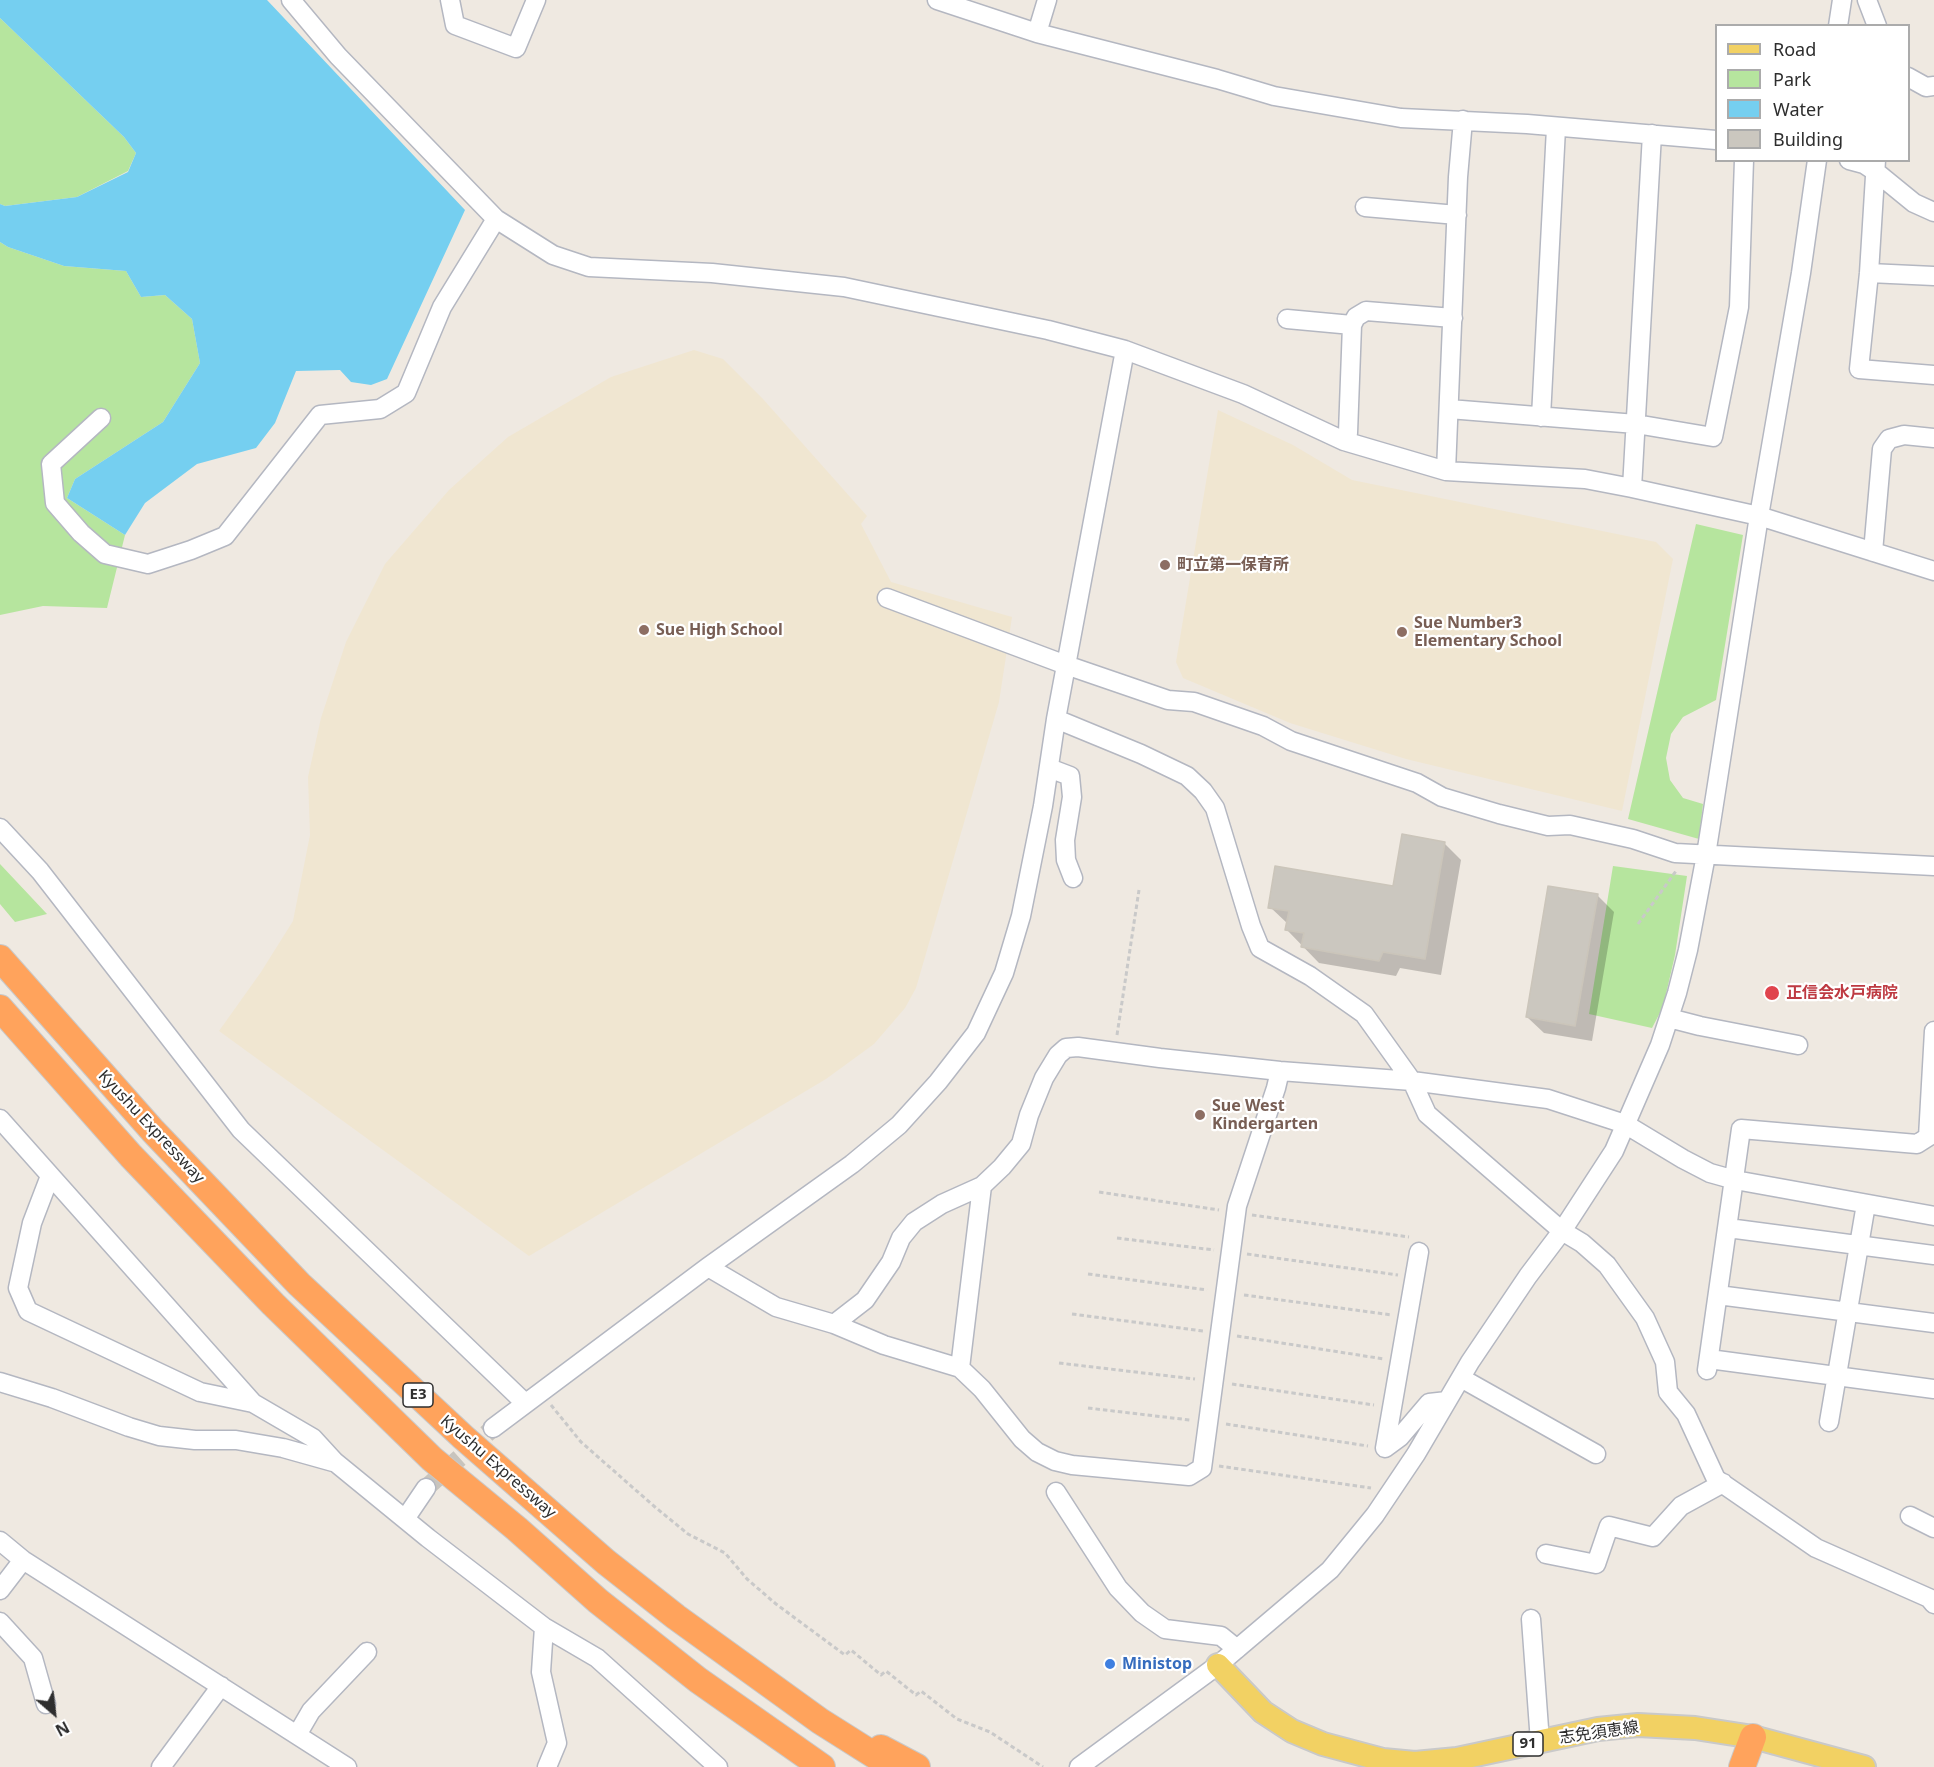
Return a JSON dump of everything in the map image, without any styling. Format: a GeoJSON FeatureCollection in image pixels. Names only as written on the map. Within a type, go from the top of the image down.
{"type":"FeatureCollection","features":[{"type":"Feature","properties":{"kind":"highway","name":"Kyushu Expressway"},"geometry":{"type":"LineString","coordinates":[[0,958],[153,1131],[299,1284],[463,1437],[606,1562],[676,1617],[820,1721],[893,1767]]}},
{"type":"Feature","properties":{"kind":"highway","name":"Kyushu Expressway"},"geometry":{"type":"LineString","coordinates":[[0,1008],[130,1156],[273,1304],[432,1459],[517,1529],[598,1601],[698,1680],[822,1767]]}},
{"type":"Feature","properties":{"kind":"highway"},"geometry":{"type":"LineString","coordinates":[[676,1617],[873,1744],[917,1767]]}},
{"type":"Feature","properties":{"kind":"highway"},"geometry":{"type":"LineString","coordinates":[[698,1680],[804,1767]]}},
{"type":"Feature","properties":{"kind":"highway"},"geometry":{"type":"LineString","coordinates":[[1742,1767],[1753,1737]]}},
{"type":"Feature","properties":{"kind":"highway"},"geometry":{"type":"LineString","coordinates":[[1746,1767],[1753,1737]]}},
{"type":"Feature","properties":{"kind":"main road","name":"志免須恵線"},"geometry":{"type":"LineString","coordinates":[[1218,1665],[1263,1712],[1292,1731],[1323,1744],[1383,1760],[1415,1763],[1457,1759],[1599,1729],[1638,1725],[1695,1728],[1753,1737],[1864,1767]]}},
{"type":"Feature","properties":{"kind":"street"},"geometry":{"type":"LineString","coordinates":[[291,0],[338,56],[496,219],[553,255],[589,267],[712,273],[844,287],[1048,330],[1125,350],[1243,394],[1344,441],[1446,471],[1585,479],[1632,488],[1759,516],[1934,571]]}},
{"type":"Feature","properties":{"kind":"street"},"geometry":{"type":"LineString","coordinates":[[450,0],[455,25],[516,48],[536,0]]}},
{"type":"Feature","properties":{"kind":"street"},"geometry":{"type":"LineString","coordinates":[[937,0],[1036,33],[1217,79],[1274,96],[1401,118],[1463,120],[1715,140]]}},
{"type":"Feature","properties":{"kind":"street"},"geometry":{"type":"LineString","coordinates":[[1036,33],[1047,0]]}},
{"type":"Feature","properties":{"kind":"street"},"geometry":{"type":"LineString","coordinates":[[1838,24],[1842,0]]}},
{"type":"Feature","properties":{"kind":"street"},"geometry":{"type":"LineString","coordinates":[[1867,0],[1876,24]]}},
{"type":"Feature","properties":{"kind":"street"},"geometry":{"type":"LineString","coordinates":[[1910,77],[1926,87],[1934,87]]}},
{"type":"Feature","properties":{"kind":"street"},"geometry":{"type":"LineString","coordinates":[[1446,471],[1463,120]]}},
{"type":"Feature","properties":{"kind":"street"},"geometry":{"type":"LineString","coordinates":[[1541,417],[1556,128]]}},
{"type":"Feature","properties":{"kind":"street"},"geometry":{"type":"LineString","coordinates":[[1632,488],[1652,134]]}},
{"type":"Feature","properties":{"kind":"street"},"geometry":{"type":"LineString","coordinates":[[1449,410],[1636,424],[1713,437],[1739,306],[1744,162]]}},
{"type":"Feature","properties":{"kind":"street"},"geometry":{"type":"LineString","coordinates":[[1078,1767],[1218,1665],[1330,1570],[1375,1515],[1528,1276],[1562,1231],[1614,1152],[1660,1045],[1688,950],[1706,855],[1759,516],[1801,273],[1817,162]]}},
{"type":"Feature","properties":{"kind":"street"},"geometry":{"type":"LineString","coordinates":[[1866,164],[1914,203],[1934,212]]}},
{"type":"Feature","properties":{"kind":"street"},"geometry":{"type":"LineString","coordinates":[[1866,164],[1869,273],[1859,369],[1934,375]]}},
{"type":"Feature","properties":{"kind":"street"},"geometry":{"type":"LineString","coordinates":[[1365,207],[1457,215]]}},
{"type":"Feature","properties":{"kind":"street"},"geometry":{"type":"LineString","coordinates":[[101,418],[51,464],[55,502],[81,532],[105,554],[148,564],[225,536],[320,415],[380,409],[406,393],[442,307],[496,219]]}},
{"type":"Feature","properties":{"kind":"street"},"geometry":{"type":"LineString","coordinates":[[1869,273],[1934,276]]}},
{"type":"Feature","properties":{"kind":"street"},"geometry":{"type":"LineString","coordinates":[[1344,441],[1348,433],[1352,325],[1356,317],[1366,312],[1453,318]]}},
{"type":"Feature","properties":{"kind":"street"},"geometry":{"type":"LineString","coordinates":[[1287,319],[1352,325]]}},
{"type":"Feature","properties":{"kind":"street"},"geometry":{"type":"LineString","coordinates":[[493,1428],[708,1267],[852,1164],[899,1125],[938,1082],[976,1033],[1004,973],[1021,916],[1125,350]]}},
{"type":"Feature","properties":{"kind":"street"},"geometry":{"type":"LineString","coordinates":[[1873,552],[1882,449],[1889,439],[1904,435],[1934,438]]}},
{"type":"Feature","properties":{"kind":"street"},"geometry":{"type":"LineString","coordinates":[[886,598],[1168,700],[1194,702],[1263,726],[1291,741],[1418,783],[1442,797],[1488,811],[1548,826],[1570,825],[1622,837],[1675,853],[1934,866]]}},
{"type":"Feature","properties":{"kind":"street"},"geometry":{"type":"LineString","coordinates":[[1056,719],[1141,754],[1187,776],[1203,791],[1215,808],[1251,926],[1260,948],[1310,976],[1364,1014],[1412,1080],[1427,1114],[1562,1231],[1607,1265],[1645,1318],[1665,1362],[1668,1392],[1686,1414],[1716,1479],[1816,1548],[1929,1598],[1934,1604]]}},
{"type":"Feature","properties":{"kind":"street"},"geometry":{"type":"LineString","coordinates":[[1049,768],[1070,776],[1072,797],[1065,840],[1066,860],[1073,878]]}},
{"type":"Feature","properties":{"kind":"street"},"geometry":{"type":"LineString","coordinates":[[0,828],[40,871],[241,1130],[525,1403]]}},
{"type":"Feature","properties":{"kind":"street"},"geometry":{"type":"LineString","coordinates":[[1669,1018],[1798,1045]]}},
{"type":"Feature","properties":{"kind":"street"},"geometry":{"type":"LineString","coordinates":[[1934,1031],[1928,1137],[1917,1144],[1740,1129],[1735,1180],[1708,1365],[1838,1376],[1934,1389]]}},
{"type":"Feature","properties":{"kind":"street"},"geometry":{"type":"LineString","coordinates":[[834,1324],[865,1300],[891,1262],[901,1238],[914,1222],[942,1204],[982,1186],[1002,1167],[1021,1144],[1029,1115],[1044,1078],[1065,1048],[1078,1047],[1280,1071],[1412,1080],[1548,1099],[1625,1124],[1710,1173],[1735,1180],[1934,1216]]}},
{"type":"Feature","properties":{"kind":"street"},"geometry":{"type":"LineString","coordinates":[[708,1267],[776,1307],[834,1324],[884,1345],[960,1368],[982,1389],[1022,1439],[1036,1452],[1055,1461],[1072,1465],[1189,1476],[1202,1468],[1203,1463],[1236,1213],[1280,1071]]}},
{"type":"Feature","properties":{"kind":"street"},"geometry":{"type":"LineString","coordinates":[[0,1119],[253,1402],[313,1438],[335,1462],[405,1520],[544,1627],[597,1658],[718,1767]]}},
{"type":"Feature","properties":{"kind":"street"},"geometry":{"type":"LineString","coordinates":[[50,1176],[32,1223],[18,1288],[28,1311],[200,1392],[253,1402]]}},
{"type":"Feature","properties":{"kind":"street"},"geometry":{"type":"LineString","coordinates":[[960,1368],[982,1186]]}},
{"type":"Feature","properties":{"kind":"street"},"geometry":{"type":"LineString","coordinates":[[1829,1422],[1866,1204]]}},
{"type":"Feature","properties":{"kind":"street"},"geometry":{"type":"LineString","coordinates":[[1728,1228],[1934,1255]]}},
{"type":"Feature","properties":{"kind":"street"},"geometry":{"type":"LineString","coordinates":[[1385,1448],[1415,1277],[1418,1245]]}},
{"type":"Feature","properties":{"kind":"street"},"geometry":{"type":"LineString","coordinates":[[1718,1295],[1934,1323]]}},
{"type":"Feature","properties":{"kind":"street"},"geometry":{"type":"LineString","coordinates":[[1461,1378],[1596,1455]]}},
{"type":"Feature","properties":{"kind":"street"},"geometry":{"type":"LineString","coordinates":[[0,1382],[159,1436],[195,1440],[236,1440],[283,1448],[335,1462]]}},
{"type":"Feature","properties":{"kind":"street"},"geometry":{"type":"LineString","coordinates":[[1385,1448],[1400,1437],[1429,1403],[1447,1401]]}},
{"type":"Feature","properties":{"kind":"street"},"geometry":{"type":"LineString","coordinates":[[1546,1554],[1596,1564],[1609,1526],[1653,1538],[1681,1506],[1723,1483]]}},
{"type":"Feature","properties":{"kind":"street"},"geometry":{"type":"LineString","coordinates":[[405,1520],[426,1488]]}},
{"type":"Feature","properties":{"kind":"street"},"geometry":{"type":"LineString","coordinates":[[1056,1492],[1118,1588],[1142,1613],[1164,1629],[1221,1636],[1237,1649]]}},
{"type":"Feature","properties":{"kind":"street"},"geometry":{"type":"LineString","coordinates":[[1910,1516],[1934,1528]]}},
{"type":"Feature","properties":{"kind":"street"},"geometry":{"type":"LineString","coordinates":[[0,1541],[23,1560],[343,1766]]}},
{"type":"Feature","properties":{"kind":"street"},"geometry":{"type":"LineString","coordinates":[[0,1590],[23,1560]]}},
{"type":"Feature","properties":{"kind":"street"},"geometry":{"type":"LineString","coordinates":[[1531,1619],[1540,1742]]}},
{"type":"Feature","properties":{"kind":"street"},"geometry":{"type":"LineString","coordinates":[[0,1622],[33,1658],[46,1704]]}},
{"type":"Feature","properties":{"kind":"street"},"geometry":{"type":"LineString","coordinates":[[544,1627],[541,1672],[557,1743],[547,1767]]}},
{"type":"Feature","properties":{"kind":"street"},"geometry":{"type":"LineString","coordinates":[[297,1735],[312,1711],[367,1652]]}},
{"type":"Feature","properties":{"kind":"street"},"geometry":{"type":"LineString","coordinates":[[162,1767],[221,1686]]}},
{"type":"Feature","properties":{"kind":"path"},"geometry":{"type":"LineString","coordinates":[[1638,924],[1677,870]]}},
{"type":"Feature","properties":{"kind":"path"},"geometry":{"type":"LineString","coordinates":[[1115,1052],[1139,890]]}},
{"type":"Feature","properties":{"kind":"path"},"geometry":{"type":"LineString","coordinates":[[1099,1192],[1418,1245]]}},
{"type":"Feature","properties":{"kind":"path"},"geometry":{"type":"LineString","coordinates":[[1117,1238],[1415,1277]]}},
{"type":"Feature","properties":{"kind":"path"},"geometry":{"type":"LineString","coordinates":[[1088,1274],[1408,1317]]}},
{"type":"Feature","properties":{"kind":"path"},"geometry":{"type":"LineString","coordinates":[[1072,1314],[1401,1361]]}},
{"type":"Feature","properties":{"kind":"path"},"geometry":{"type":"LineString","coordinates":[[1059,1363],[1214,1382],[1393,1408]]}},
{"type":"Feature","properties":{"kind":"path"},"geometry":{"type":"LineString","coordinates":[[540,1391],[581,1442],[688,1534],[725,1553],[747,1579],[845,1655],[851,1650],[881,1675],[886,1671],[916,1695],[921,1691],[957,1719],[990,1732],[1043,1767]]}},
{"type":"Feature","properties":{"kind":"path"},"geometry":{"type":"LineString","coordinates":[[1088,1408],[1208,1422],[1385,1448]]}},
{"type":"Feature","properties":{"kind":"path"},"geometry":{"type":"LineString","coordinates":[[1203,1463],[1371,1488]]}},
{"type":"Feature","properties":{"kind":"shaded area"},"geometry":{"type":"Polygon","coordinates":[[[694,350],[723,359],[763,399],[867,516],[861,524],[891,582],[1012,617],[999,702],[916,988],[905,1008],[874,1044],[826,1079],[529,1256],[219,1031],[261,972],[293,921],[310,835],[308,777],[321,718],[346,642],[385,564],[449,490],[508,437],[611,377],[694,350]]]}},
{"type":"Feature","properties":{"kind":"shaded area"},"geometry":{"type":"Polygon","coordinates":[[[1218,410],[1293,445],[1352,480],[1656,542],[1673,559],[1622,811],[1406,759],[1290,723],[1183,678],[1176,662],[1218,410]]]}},
{"type":"Feature","properties":{"kind":"green space"},"geometry":{"type":"Polygon","coordinates":[[[0,18],[124,137],[136,153],[128,171],[77,197],[5,206],[0,204],[0,18]]]}},
{"type":"Feature","properties":{"kind":"green space"},"geometry":{"type":"Polygon","coordinates":[[[0,242],[8,247],[64,266],[126,271],[141,297],[165,295],[192,319],[200,363],[163,422],[75,479],[67,498],[125,535],[107,608],[43,606],[0,615],[0,242]]]}},
{"type":"Feature","properties":{"kind":"green space"},"geometry":{"type":"Polygon","coordinates":[[[1696,524],[1743,535],[1716,700],[1683,717],[1671,734],[1666,758],[1670,780],[1683,798],[1703,804],[1699,839],[1628,819],[1696,524]]]}},
{"type":"Feature","properties":{"kind":"green space"},"geometry":{"type":"Polygon","coordinates":[[[0,864],[47,914],[15,922],[0,904],[0,864]]]}},
{"type":"Feature","properties":{"kind":"green space"},"geometry":{"type":"Polygon","coordinates":[[[1613,866],[1687,876],[1675,955],[1663,1007],[1652,1028],[1589,1014],[1613,866]]]}},
{"type":"Feature","properties":{"kind":"water"},"geometry":{"type":"Polygon","coordinates":[[[0,0],[267,0],[465,210],[387,379],[371,385],[351,382],[340,370],[296,371],[275,423],[256,448],[197,464],[145,503],[125,535],[67,498],[75,479],[163,422],[200,363],[192,319],[165,295],[141,297],[126,271],[64,266],[8,247],[0,242],[0,204],[5,206],[77,197],[128,172],[136,153],[124,137],[0,18],[0,0]]]}},
{"type":"Feature","properties":{"kind":"building"},"geometry":{"type":"Polygon","coordinates":[[[1402,834],[1445,842],[1425,959],[1383,952],[1379,961],[1301,947],[1304,933],[1285,930],[1289,911],[1268,908],[1275,866],[1393,886],[1402,834]]]}},
{"type":"Feature","properties":{"kind":"building"},"geometry":{"type":"Polygon","coordinates":[[[1548,886],[1598,894],[1575,1026],[1526,1017],[1548,886]]]}},
{"type":"Feature","properties":{"kind":"tunnel"},"geometry":{"type":"LineString","coordinates":[[426,1488],[493,1428]]}},
{"type":"Feature","properties":{"kind":"place","name":"町立第一保育所"},"geometry":{"type":"Point","coordinates":[1165,565]}},
{"type":"Feature","properties":{"kind":"place","name":"Sue High School"},"geometry":{"type":"Point","coordinates":[644,630]}},
{"type":"Feature","properties":{"kind":"place","name":"Sue Number3 Elementary School"},"geometry":{"type":"Point","coordinates":[1402,632]}},
{"type":"Feature","properties":{"kind":"place","name":"正信会水戸病院"},"geometry":{"type":"Point","coordinates":[1772,993]}},
{"type":"Feature","properties":{"kind":"place","name":"Sue West Kindergarten"},"geometry":{"type":"Point","coordinates":[1200,1115]}},
{"type":"Feature","properties":{"kind":"place","name":"Ministop"},"geometry":{"type":"Point","coordinates":[1110,1664]}}]}
